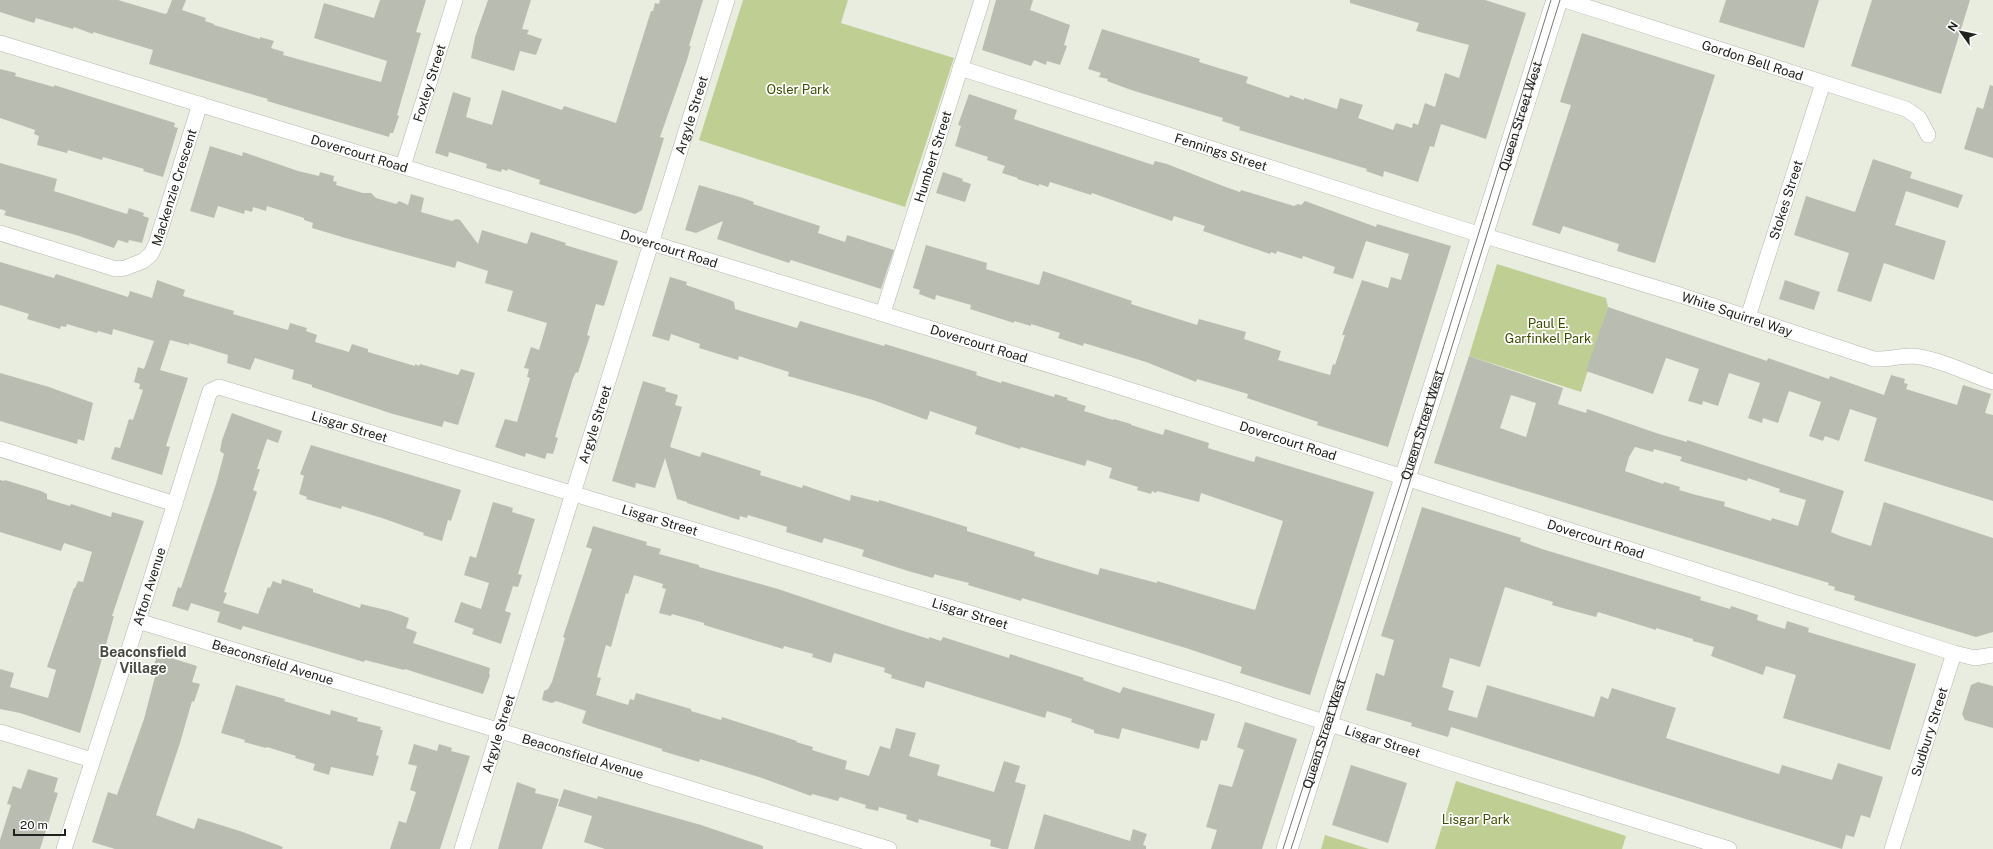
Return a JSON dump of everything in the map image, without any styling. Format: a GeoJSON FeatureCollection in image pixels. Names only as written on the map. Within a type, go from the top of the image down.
{"type":"FeatureCollection","features":[{"type":"Feature","properties":{"kind":"main road","name":"Queen Street West"},"geometry":{"type":"LineString","coordinates":[[1287,849],[1326,722],[1406,477],[1557,0]]}},
{"type":"Feature","properties":{"kind":"street","name":"Foxley Street"},"geometry":{"type":"LineString","coordinates":[[403,166],[455,0]]}},
{"type":"Feature","properties":{"kind":"street","name":"Argyle Street"},"geometry":{"type":"LineString","coordinates":[[462,849],[727,0]]}},
{"type":"Feature","properties":{"kind":"street","name":"Humbert Street"},"geometry":{"type":"LineString","coordinates":[[883,313],[982,0]]}},
{"type":"Feature","properties":{"kind":"street","name":"Gordon Bell Road"},"geometry":{"type":"LineString","coordinates":[[1565,0],[1906,109],[1919,118],[1928,135]]}},
{"type":"Feature","properties":{"kind":"street","name":"Dovercourt Road"},"geometry":{"type":"LineString","coordinates":[[0,43],[883,313],[1406,477],[1954,652]]}},
{"type":"Feature","properties":{"kind":"street","name":"Fennings Street"},"geometry":{"type":"LineString","coordinates":[[960,68],[1482,235]]}},
{"type":"Feature","properties":{"kind":"street","name":"Stokes Street"},"geometry":{"type":"LineString","coordinates":[[1748,317],[1823,83]]}},
{"type":"Feature","properties":{"kind":"street","name":"Mackenzie Crescent"},"geometry":{"type":"LineString","coordinates":[[0,233],[116,269],[125,268],[143,261],[154,249],[163,226],[200,104]]}},
{"type":"Feature","properties":{"kind":"street","name":"White Squirrel Way"},"geometry":{"type":"LineString","coordinates":[[1482,235],[1545,253],[1748,317],[1874,359],[1884,360],[1909,356],[1923,358],[1993,382]]}},
{"type":"Feature","properties":{"kind":"street","name":"Lisgar Street"},"geometry":{"type":"LineString","coordinates":[[210,391],[219,387],[573,492],[681,527],[1225,690],[1729,849]]}},
{"type":"Feature","properties":{"kind":"street","name":"Afton Avenue"},"geometry":{"type":"LineString","coordinates":[[64,849],[138,621],[210,391]]}},
{"type":"Feature","properties":{"kind":"street"},"geometry":{"type":"LineString","coordinates":[[0,449],[175,504]]}},
{"type":"Feature","properties":{"kind":"street","name":"Beaconsfield Avenue"},"geometry":{"type":"LineString","coordinates":[[138,621],[889,849]]}},
{"type":"Feature","properties":{"kind":"street"},"geometry":{"type":"LineString","coordinates":[[1954,652],[1975,658],[1993,655]]}},
{"type":"Feature","properties":{"kind":"street","name":"Sudbury Street"},"geometry":{"type":"LineString","coordinates":[[1892,849],[1954,652]]}},
{"type":"Feature","properties":{"kind":"street"},"geometry":{"type":"LineString","coordinates":[[0,732],[92,760]]}},
{"type":"Feature","properties":{"kind":"green space","name":"Osler Park"},"geometry":{"type":"Polygon","coordinates":[[[743,0],[848,0],[841,23],[954,58],[905,207],[699,140],[743,0]]]}},
{"type":"Feature","properties":{"kind":"green space","name":"Paul E. Garfinkel Park"},"geometry":{"type":"Polygon","coordinates":[[[1497,264],[1606,298],[1608,307],[1581,392],[1469,356],[1497,264]]]}},
{"type":"Feature","properties":{"kind":"green space","name":"Lisgar Park"},"geometry":{"type":"Polygon","coordinates":[[[1456,781],[1626,836],[1622,849],[1435,849],[1456,781]]]}},
{"type":"Feature","properties":{"kind":"green space"},"geometry":{"type":"Polygon","coordinates":[[[1325,835],[1369,849],[1321,849],[1325,835]]]}},
{"type":"Feature","properties":{"kind":"building"},"geometry":{"type":"Polygon","coordinates":[[[0,0],[118,0],[165,14],[167,13],[172,0],[186,0],[182,10],[206,18],[205,21],[214,25],[260,39],[260,37],[274,41],[271,48],[284,52],[283,55],[381,82],[387,61],[314,38],[324,3],[374,18],[380,0],[426,0],[416,32],[421,33],[397,115],[399,116],[393,133],[390,133],[389,137],[149,64],[153,50],[93,32],[93,34],[74,27],[73,29],[36,18],[34,23],[0,12],[0,0]]]}},
{"type":"Feature","properties":{"kind":"building"},"geometry":{"type":"Polygon","coordinates":[[[488,0],[531,0],[522,29],[529,30],[527,34],[542,39],[536,55],[520,51],[514,71],[471,58],[475,37],[488,0]]]}},
{"type":"Feature","properties":{"kind":"building"},"geometry":{"type":"Polygon","coordinates":[[[660,0],[703,0],[689,46],[691,46],[687,60],[660,137],[664,138],[642,210],[635,214],[539,184],[540,180],[508,169],[507,171],[502,169],[501,172],[486,168],[487,164],[449,152],[448,157],[435,153],[453,92],[471,98],[466,117],[492,125],[502,90],[562,110],[564,106],[616,123],[651,11],[653,11],[655,3],[659,4],[660,0]]]}},
{"type":"Feature","properties":{"kind":"building"},"geometry":{"type":"Polygon","coordinates":[[[996,0],[1033,0],[1030,10],[1070,25],[1064,45],[1067,46],[1060,65],[1047,61],[1046,65],[1034,60],[1031,66],[982,50],[996,0]]]}},
{"type":"Feature","properties":{"kind":"building"},"geometry":{"type":"Polygon","coordinates":[[[1350,0],[1485,0],[1526,13],[1486,139],[1441,124],[1434,147],[1430,146],[1418,182],[1384,171],[1383,177],[1366,171],[1367,169],[1239,130],[1240,127],[1222,121],[1223,118],[1131,90],[1107,81],[1108,79],[1099,77],[1101,73],[1088,69],[1102,29],[1200,59],[1199,62],[1248,77],[1246,83],[1289,98],[1290,95],[1304,100],[1304,98],[1337,109],[1340,98],[1363,105],[1358,118],[1393,130],[1396,123],[1412,128],[1413,123],[1418,125],[1425,103],[1435,107],[1445,73],[1459,78],[1469,45],[1416,31],[1419,23],[1350,3],[1350,0]]]}},
{"type":"Feature","properties":{"kind":"building"},"geometry":{"type":"Polygon","coordinates":[[[1726,0],[1819,0],[1804,48],[1719,22],[1726,0]]]}},
{"type":"Feature","properties":{"kind":"building"},"geometry":{"type":"Polygon","coordinates":[[[1872,0],[1970,0],[1941,94],[1851,66],[1872,0]]]}},
{"type":"Feature","properties":{"kind":"building"},"geometry":{"type":"Polygon","coordinates":[[[1582,33],[1715,75],[1655,263],[1617,251],[1619,244],[1563,226],[1560,234],[1532,225],[1571,105],[1560,102],[1582,33]]]}},
{"type":"Feature","properties":{"kind":"building"},"geometry":{"type":"Polygon","coordinates":[[[0,69],[16,73],[15,76],[54,87],[54,85],[175,123],[174,127],[178,128],[163,177],[143,171],[144,169],[103,157],[102,160],[68,150],[67,153],[37,145],[39,136],[34,134],[35,130],[0,118],[0,69]]]}},
{"type":"Feature","properties":{"kind":"building"},"geometry":{"type":"Polygon","coordinates":[[[1990,85],[1993,86],[1993,158],[1964,149],[1977,107],[1983,109],[1990,85]]]}},
{"type":"Feature","properties":{"kind":"building"},"geometry":{"type":"Polygon","coordinates":[[[969,94],[1017,110],[1014,119],[1153,165],[1155,161],[1167,164],[1240,192],[1241,190],[1294,206],[1298,204],[1301,205],[1305,201],[1376,227],[1377,224],[1451,246],[1388,447],[1317,425],[1318,422],[1247,398],[1248,394],[1197,379],[1196,382],[1146,362],[1084,343],[1083,346],[1058,338],[1060,333],[1031,324],[1031,326],[1014,321],[1014,323],[970,309],[971,305],[936,295],[935,300],[919,294],[920,290],[913,288],[926,245],[987,263],[986,269],[1039,285],[1043,271],[1132,301],[1131,304],[1197,325],[1199,319],[1246,332],[1244,339],[1281,351],[1278,360],[1330,375],[1333,364],[1335,365],[1345,335],[1342,335],[1362,280],[1388,288],[1391,277],[1401,280],[1409,254],[1366,241],[1353,279],[1333,273],[1335,267],[1303,256],[1302,259],[1277,251],[1276,254],[1271,252],[1270,254],[1203,231],[1205,226],[1174,216],[1172,221],[1092,193],[1091,195],[1050,182],[1048,187],[1039,184],[1039,186],[1017,179],[1018,178],[1002,173],[1005,166],[987,160],[988,157],[955,146],[961,126],[958,125],[969,94]]]}},
{"type":"Feature","properties":{"kind":"building"},"geometry":{"type":"Polygon","coordinates":[[[210,146],[242,156],[243,152],[298,171],[319,176],[320,172],[334,176],[333,181],[337,182],[336,185],[363,193],[371,193],[376,198],[396,204],[399,201],[408,205],[411,194],[424,198],[421,212],[452,221],[456,219],[460,220],[478,244],[482,230],[527,244],[531,232],[566,243],[565,245],[618,261],[604,306],[596,304],[587,335],[590,336],[578,373],[576,372],[573,378],[555,437],[558,438],[553,454],[547,453],[545,459],[526,453],[525,457],[495,447],[505,419],[517,422],[530,378],[527,377],[529,369],[524,368],[531,347],[539,350],[547,323],[507,311],[513,291],[485,283],[488,271],[457,261],[455,268],[349,239],[312,228],[313,223],[304,220],[304,218],[267,206],[266,211],[253,207],[252,212],[245,210],[244,214],[218,206],[214,218],[190,211],[210,146]]]}},
{"type":"Feature","properties":{"kind":"building"},"geometry":{"type":"Polygon","coordinates":[[[1873,159],[1912,172],[1910,178],[1963,195],[1958,208],[1906,191],[1895,225],[1946,241],[1934,280],[1884,263],[1871,302],[1837,291],[1849,253],[1794,235],[1806,196],[1855,212],[1873,159]]]}},
{"type":"Feature","properties":{"kind":"building"},"geometry":{"type":"Polygon","coordinates":[[[0,163],[57,179],[54,191],[127,214],[129,208],[144,213],[143,216],[149,218],[142,243],[129,240],[128,243],[118,240],[114,248],[76,235],[4,215],[6,211],[0,209],[0,163]]]}},
{"type":"Feature","properties":{"kind":"building"},"geometry":{"type":"Polygon","coordinates":[[[943,172],[963,179],[962,181],[971,184],[965,202],[936,193],[943,172]]]}},
{"type":"Feature","properties":{"kind":"building"},"geometry":{"type":"Polygon","coordinates":[[[699,185],[743,198],[754,202],[753,204],[820,226],[818,233],[845,242],[847,235],[894,250],[881,289],[791,260],[789,263],[717,239],[723,221],[696,233],[685,230],[699,185]]]}},
{"type":"Feature","properties":{"kind":"building"},"geometry":{"type":"Polygon","coordinates":[[[0,262],[54,278],[56,274],[128,297],[130,291],[152,298],[157,280],[185,290],[183,296],[234,311],[233,314],[288,330],[290,323],[307,328],[306,331],[317,335],[315,342],[349,352],[352,344],[368,349],[368,352],[415,366],[415,364],[419,366],[420,364],[458,375],[461,369],[475,373],[458,425],[444,421],[442,427],[393,414],[312,387],[312,385],[292,379],[294,370],[255,358],[250,370],[227,363],[228,355],[189,343],[189,345],[170,340],[160,370],[188,378],[166,446],[170,447],[162,475],[111,459],[115,447],[120,448],[129,419],[133,420],[143,390],[139,389],[140,384],[134,382],[138,367],[144,369],[154,341],[113,329],[112,335],[98,331],[97,333],[67,324],[66,327],[61,326],[60,329],[27,319],[29,314],[0,305],[0,262]]]}},
{"type":"Feature","properties":{"kind":"building"},"geometry":{"type":"Polygon","coordinates":[[[670,277],[687,282],[686,285],[730,300],[734,302],[735,309],[797,328],[800,321],[884,346],[885,344],[977,372],[976,375],[1001,383],[1002,381],[1054,397],[1055,394],[1068,398],[1067,400],[1086,406],[1084,411],[1113,420],[1131,424],[1163,435],[1165,429],[1209,443],[1208,448],[1254,462],[1256,456],[1374,492],[1310,695],[1240,673],[1242,667],[1189,649],[1022,598],[1021,601],[968,585],[969,583],[935,574],[933,578],[908,571],[862,556],[864,550],[824,538],[822,543],[786,532],[787,527],[748,515],[747,518],[740,516],[739,520],[687,503],[677,499],[665,458],[655,488],[636,483],[635,488],[612,481],[643,381],[666,388],[665,391],[678,395],[675,405],[682,407],[670,447],[700,457],[702,452],[761,471],[760,475],[802,488],[803,485],[850,501],[851,495],[879,502],[879,500],[967,527],[967,531],[1035,552],[1034,556],[1098,575],[1100,568],[1157,583],[1157,581],[1255,610],[1283,521],[1201,493],[1199,502],[1157,491],[1156,493],[1152,491],[1151,494],[1137,490],[1138,487],[1109,478],[1112,468],[1087,460],[1085,466],[1021,447],[1020,449],[975,434],[977,427],[930,411],[927,420],[873,400],[788,376],[789,372],[739,356],[738,360],[699,348],[700,344],[671,334],[669,341],[652,336],[670,277]]]}},
{"type":"Feature","properties":{"kind":"building"},"geometry":{"type":"Polygon","coordinates":[[[1785,280],[1820,292],[1814,310],[1779,299],[1785,280]]]}},
{"type":"Feature","properties":{"kind":"building"},"geometry":{"type":"Polygon","coordinates":[[[1608,307],[1767,361],[1768,358],[1829,379],[1830,376],[1884,395],[1891,375],[1905,379],[1904,383],[1908,384],[1906,389],[1957,405],[1963,385],[1991,394],[1985,413],[1993,415],[1993,501],[1864,461],[1877,418],[1850,409],[1839,441],[1825,436],[1823,441],[1809,436],[1821,402],[1789,391],[1778,423],[1763,418],[1762,423],[1748,418],[1760,383],[1729,373],[1718,406],[1703,401],[1702,405],[1688,401],[1699,369],[1666,358],[1653,394],[1586,371],[1608,307]]]}},
{"type":"Feature","properties":{"kind":"building"},"geometry":{"type":"Polygon","coordinates":[[[1469,356],[1563,388],[1558,404],[1586,413],[1587,409],[1659,434],[1687,442],[1687,440],[1844,491],[1831,532],[1840,536],[1871,546],[1884,502],[1993,538],[1993,632],[1976,637],[1854,600],[1855,596],[1834,590],[1835,587],[1828,585],[1829,583],[1434,463],[1469,356]],[[1511,395],[1500,428],[1526,437],[1536,403],[1511,395]],[[1635,447],[1629,457],[1625,471],[1663,484],[1664,482],[1680,487],[1679,490],[1725,502],[1724,506],[1771,521],[1772,518],[1798,526],[1806,500],[1779,492],[1780,489],[1748,478],[1747,481],[1680,461],[1682,457],[1654,449],[1653,452],[1635,447]]]}},
{"type":"Feature","properties":{"kind":"building"},"geometry":{"type":"Polygon","coordinates":[[[0,373],[49,387],[93,403],[84,441],[78,439],[77,444],[0,421],[0,373]]]}},
{"type":"Feature","properties":{"kind":"building"},"geometry":{"type":"Polygon","coordinates":[[[232,413],[282,431],[278,443],[267,439],[257,469],[260,469],[253,490],[257,492],[224,592],[227,593],[223,603],[258,614],[268,587],[270,588],[273,581],[281,584],[282,579],[313,589],[313,592],[360,608],[361,604],[390,611],[409,618],[406,628],[417,632],[413,643],[490,668],[490,675],[483,694],[405,669],[365,660],[364,662],[243,626],[241,630],[217,622],[220,612],[191,603],[188,611],[172,606],[178,587],[181,588],[216,484],[224,454],[220,451],[222,440],[232,413]]]}},
{"type":"Feature","properties":{"kind":"building"},"geometry":{"type":"Polygon","coordinates":[[[311,445],[461,490],[451,521],[448,520],[442,541],[382,518],[342,506],[341,509],[306,499],[307,497],[299,494],[304,476],[300,474],[311,445]]]}},
{"type":"Feature","properties":{"kind":"building"},"geometry":{"type":"Polygon","coordinates":[[[0,480],[5,480],[41,491],[47,494],[47,499],[70,506],[71,504],[111,517],[112,512],[144,521],[112,616],[114,616],[80,733],[20,713],[0,709],[0,669],[14,673],[10,687],[48,698],[56,670],[47,667],[74,588],[78,581],[83,582],[92,552],[64,543],[61,551],[0,532],[0,480]]]}},
{"type":"Feature","properties":{"kind":"building"},"geometry":{"type":"Polygon","coordinates":[[[493,502],[513,508],[512,512],[535,519],[518,574],[522,575],[518,587],[513,586],[505,611],[511,613],[501,644],[472,634],[474,629],[454,622],[461,602],[481,609],[489,583],[464,575],[470,556],[476,558],[493,502]]]}},
{"type":"Feature","properties":{"kind":"building"},"geometry":{"type":"Polygon","coordinates":[[[1422,507],[1521,538],[1520,541],[1542,549],[1701,597],[1700,600],[1730,609],[1731,606],[1758,615],[1757,620],[1785,629],[1787,621],[1809,628],[1808,632],[1916,664],[1890,750],[1783,718],[1796,675],[1766,666],[1763,675],[1711,656],[1714,647],[1693,641],[1693,639],[1656,628],[1656,630],[1598,612],[1596,617],[1566,609],[1552,605],[1553,602],[1505,587],[1480,667],[1450,658],[1442,687],[1454,691],[1448,710],[1477,718],[1487,685],[1594,717],[1601,696],[1608,699],[1612,688],[1676,708],[1666,738],[1779,774],[1782,765],[1832,780],[1838,763],[1883,777],[1870,818],[1861,815],[1854,837],[1846,835],[1842,849],[1451,727],[1448,737],[1411,726],[1412,723],[1366,710],[1376,673],[1384,676],[1394,640],[1381,636],[1422,507]]]}},
{"type":"Feature","properties":{"kind":"building"},"geometry":{"type":"Polygon","coordinates":[[[593,526],[647,542],[646,545],[661,549],[659,554],[778,589],[929,639],[929,637],[941,641],[943,637],[1009,658],[1010,654],[1084,678],[1083,680],[1120,693],[1123,687],[1215,714],[1207,741],[1201,740],[1199,749],[1122,728],[1119,739],[1094,733],[1094,730],[1071,722],[1072,719],[1047,711],[1045,718],[926,681],[924,688],[891,678],[892,675],[884,672],[885,668],[834,653],[831,663],[812,657],[813,654],[784,646],[783,649],[704,625],[704,623],[672,614],[671,616],[659,613],[666,589],[662,588],[663,584],[634,575],[628,594],[626,593],[611,647],[606,645],[597,677],[601,678],[596,695],[628,705],[630,699],[634,700],[636,693],[691,709],[691,711],[721,720],[722,717],[813,747],[812,750],[847,761],[845,769],[869,776],[880,746],[890,749],[896,728],[916,733],[909,756],[940,765],[937,775],[939,776],[994,792],[1004,761],[1020,766],[1015,782],[1026,785],[1008,849],[1002,849],[990,846],[991,840],[919,819],[918,823],[906,819],[907,815],[879,807],[878,811],[865,808],[866,805],[840,797],[838,801],[812,794],[811,796],[759,777],[700,759],[699,762],[662,751],[662,749],[593,727],[582,723],[586,711],[556,701],[552,703],[542,700],[544,691],[548,689],[552,682],[565,638],[563,637],[592,549],[586,547],[593,526]]]}},
{"type":"Feature","properties":{"kind":"building"},"geometry":{"type":"Polygon","coordinates":[[[158,654],[197,666],[192,682],[200,684],[194,702],[192,701],[180,743],[156,815],[194,829],[198,818],[240,831],[283,847],[282,849],[115,849],[92,842],[108,792],[117,795],[144,719],[157,669],[153,667],[158,654]]]}},
{"type":"Feature","properties":{"kind":"building"},"geometry":{"type":"Polygon","coordinates":[[[1978,682],[1993,686],[1993,728],[1965,720],[1962,714],[1971,685],[1978,682]]]}},
{"type":"Feature","properties":{"kind":"building"},"geometry":{"type":"Polygon","coordinates":[[[236,685],[285,699],[284,701],[330,715],[331,710],[358,718],[357,721],[381,727],[380,730],[383,730],[376,755],[379,756],[373,776],[331,767],[329,775],[313,770],[315,764],[295,758],[296,756],[244,742],[245,740],[221,733],[236,685]]]}},
{"type":"Feature","properties":{"kind":"building"},"geometry":{"type":"Polygon","coordinates":[[[1245,722],[1297,739],[1262,849],[1211,849],[1217,830],[1206,827],[1219,784],[1232,787],[1244,750],[1237,747],[1245,722]]]}},
{"type":"Feature","properties":{"kind":"building"},"geometry":{"type":"Polygon","coordinates":[[[414,744],[437,751],[439,744],[452,748],[451,751],[470,756],[440,849],[390,849],[399,821],[406,823],[416,792],[410,790],[417,766],[408,764],[414,744]]]}},
{"type":"Feature","properties":{"kind":"building"},"geometry":{"type":"Polygon","coordinates":[[[1351,765],[1407,783],[1388,843],[1332,825],[1351,765]]]}},
{"type":"Feature","properties":{"kind":"building"},"geometry":{"type":"Polygon","coordinates":[[[28,769],[58,778],[54,792],[58,793],[40,849],[0,849],[0,840],[11,805],[7,804],[13,786],[21,789],[28,769]]]}},
{"type":"Feature","properties":{"kind":"building"},"geometry":{"type":"Polygon","coordinates":[[[517,782],[536,789],[535,793],[559,799],[542,849],[498,849],[517,782]]]}},
{"type":"Feature","properties":{"kind":"building"},"geometry":{"type":"Polygon","coordinates":[[[564,789],[597,799],[598,796],[701,825],[763,846],[763,849],[605,849],[584,842],[592,816],[558,806],[564,789]]]}},
{"type":"Feature","properties":{"kind":"building"},"geometry":{"type":"Polygon","coordinates":[[[1044,814],[1130,841],[1133,829],[1147,834],[1143,845],[1146,846],[1146,849],[1034,849],[1044,814]]]}},
{"type":"Feature","properties":{"kind":"tram line"},"geometry":{"type":"LineString","coordinates":[[1283,849],[1409,458],[1551,0]]}},
{"type":"Feature","properties":{"kind":"tram line"},"geometry":{"type":"LineString","coordinates":[[1291,849],[1401,510],[1560,0]]}},
{"type":"Feature","properties":{"kind":"district","name":"Beaconsfield Village"},"geometry":{"type":"Point","coordinates":[143,660]}}]}
